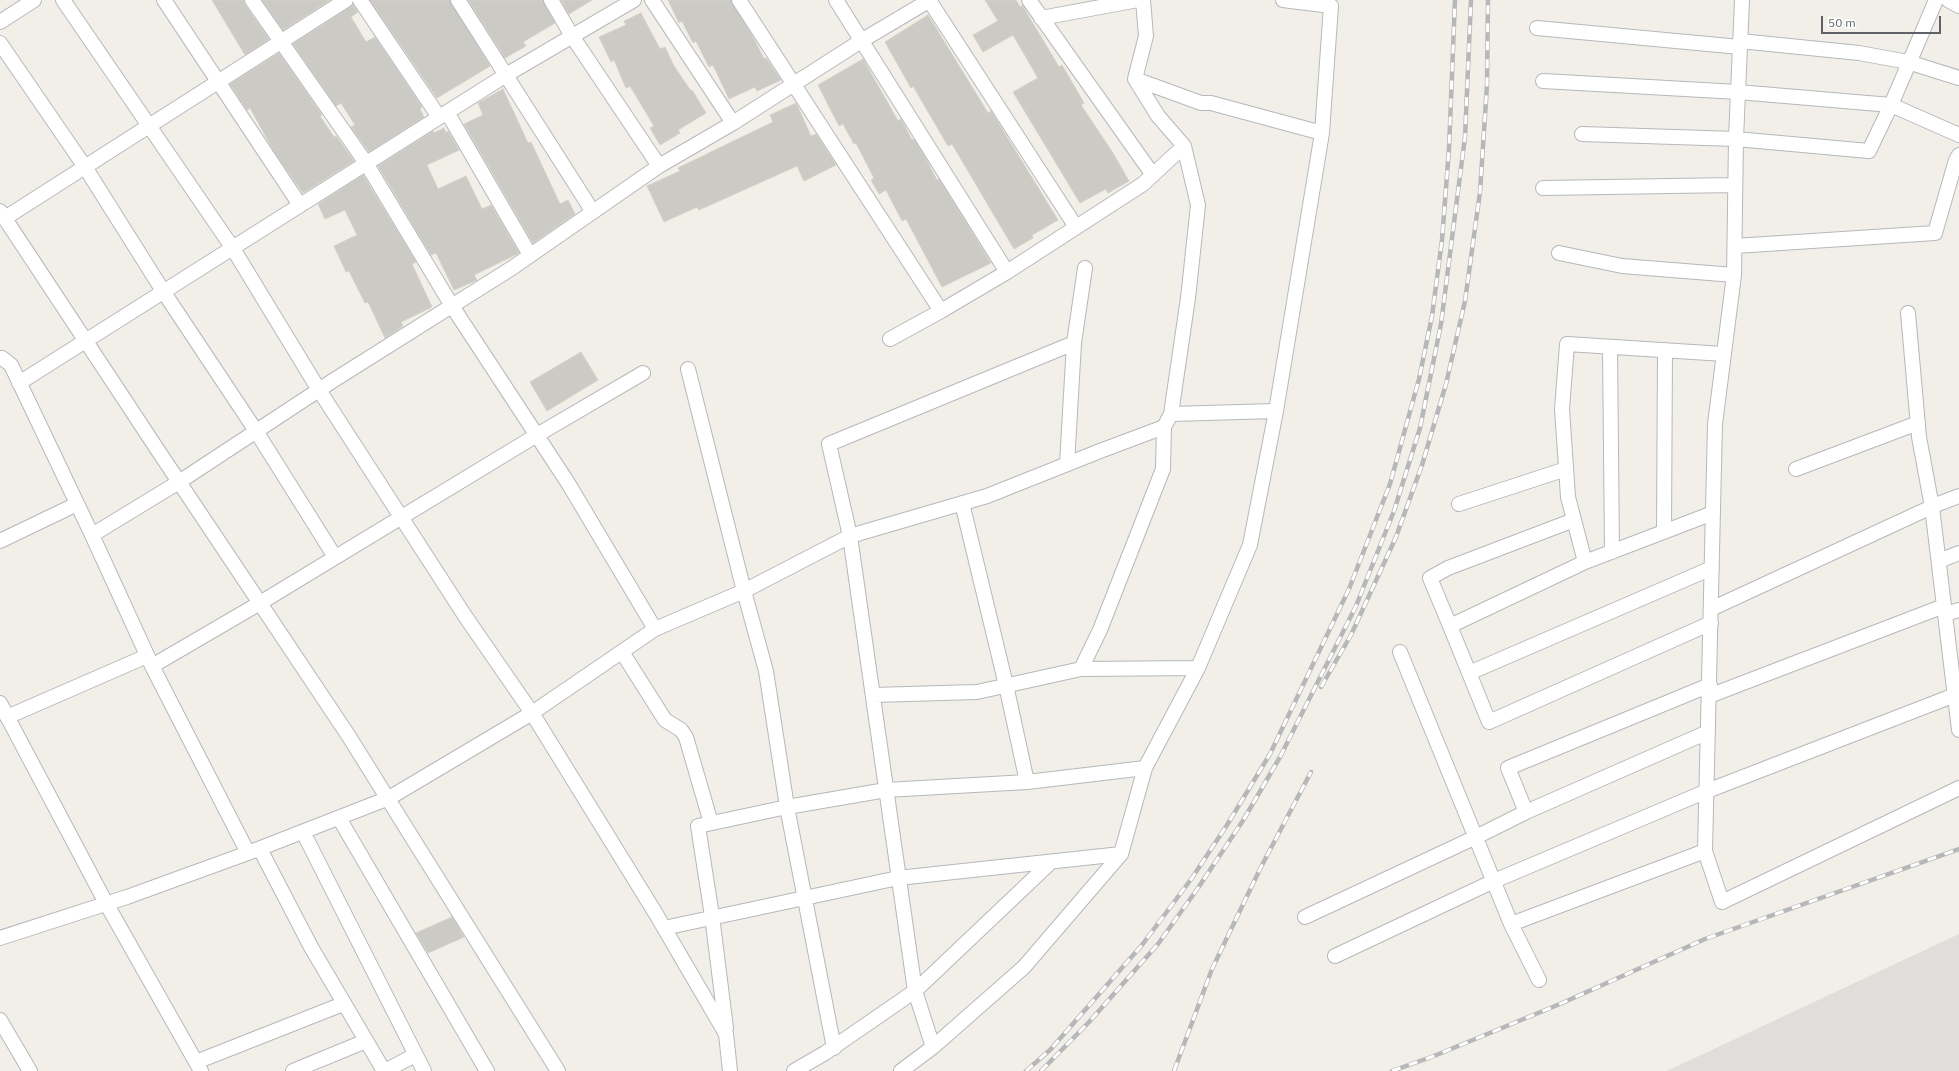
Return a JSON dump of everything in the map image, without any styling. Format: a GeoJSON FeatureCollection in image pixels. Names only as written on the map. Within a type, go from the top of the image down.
{"type":"FeatureCollection","features":[{"type":"Feature","properties":{"kind":"street"},"geometry":{"type":"LineString","coordinates":[[0,22],[34,0]]}},
{"type":"Feature","properties":{"kind":"street"},"geometry":{"type":"LineString","coordinates":[[63,0],[232,247],[319,390],[466,616],[532,712],[664,928],[726,1034]]}},
{"type":"Feature","properties":{"kind":"street"},"geometry":{"type":"LineString","coordinates":[[164,0],[300,205]]}},
{"type":"Feature","properties":{"kind":"street"},"geometry":{"type":"LineString","coordinates":[[252,0],[366,163],[452,306],[568,483],[655,629]]}},
{"type":"Feature","properties":{"kind":"street"},"geometry":{"type":"LineString","coordinates":[[346,0],[85,167],[2,215],[389,798],[558,1071]]}},
{"type":"Feature","properties":{"kind":"street"},"geometry":{"type":"LineString","coordinates":[[360,0],[443,115],[530,255]]}},
{"type":"Feature","properties":{"kind":"street"},"geometry":{"type":"LineString","coordinates":[[458,0],[593,212]]}},
{"type":"Feature","properties":{"kind":"street"},"geometry":{"type":"LineString","coordinates":[[551,0],[572,36],[659,166]]}},
{"type":"Feature","properties":{"kind":"street"},"geometry":{"type":"LineString","coordinates":[[19,382],[506,75],[634,0]]}},
{"type":"Feature","properties":{"kind":"street"},"geometry":{"type":"LineString","coordinates":[[652,0],[733,123]]}},
{"type":"Feature","properties":{"kind":"street"},"geometry":{"type":"LineString","coordinates":[[739,0],[941,311]]}},
{"type":"Feature","properties":{"kind":"street"},"geometry":{"type":"LineString","coordinates":[[836,0],[1007,272]]}},
{"type":"Feature","properties":{"kind":"street"},"geometry":{"type":"LineString","coordinates":[[92,535],[178,482],[319,390],[452,306],[530,255],[659,166],[733,123],[861,41],[929,0],[1076,227]]}},
{"type":"Feature","properties":{"kind":"street"},"geometry":{"type":"LineString","coordinates":[[1029,0],[1152,175]]}},
{"type":"Feature","properties":{"kind":"street"},"geometry":{"type":"LineString","coordinates":[[1042,18],[1138,0]]}},
{"type":"Feature","properties":{"kind":"street"},"geometry":{"type":"LineString","coordinates":[[1081,669],[1100,630],[1163,469],[1164,427],[1171,414],[1188,298],[1198,205],[1184,146],[1158,116],[1135,79],[1146,36],[1143,0]]}},
{"type":"Feature","properties":{"kind":"street"},"geometry":{"type":"LineString","coordinates":[[900,1071],[933,1047],[1024,967],[1121,854],[1145,768],[1198,668],[1250,545],[1276,411],[1322,133],[1331,6],[1282,0]]}},
{"type":"Feature","properties":{"kind":"street"},"geometry":{"type":"LineString","coordinates":[[1742,0],[1736,139],[1734,275],[1715,424],[1705,851],[1722,902],[1959,788]]}},
{"type":"Feature","properties":{"kind":"street"},"geometry":{"type":"LineString","coordinates":[[1582,134],[1736,139],[1869,151],[1891,105],[1908,62],[1936,0]]}},
{"type":"Feature","properties":{"kind":"street"},"geometry":{"type":"LineString","coordinates":[[1948,0],[1959,6]]}},
{"type":"Feature","properties":{"kind":"street"},"geometry":{"type":"LineString","coordinates":[[1537,28],[1859,53],[1908,62],[1959,78]]}},
{"type":"Feature","properties":{"kind":"street"},"geometry":{"type":"LineString","coordinates":[[0,43],[85,167],[163,291],[256,431],[335,557]]}},
{"type":"Feature","properties":{"kind":"street"},"geometry":{"type":"LineString","coordinates":[[1135,79],[1201,103],[1211,104],[1322,133]]}},
{"type":"Feature","properties":{"kind":"street"},"geometry":{"type":"LineString","coordinates":[[1543,81],[1738,92],[1891,105],[1959,135]]}},
{"type":"Feature","properties":{"kind":"street"},"geometry":{"type":"LineString","coordinates":[[890,339],[1007,272],[1143,184],[1184,146]]}},
{"type":"Feature","properties":{"kind":"street"},"geometry":{"type":"LineString","coordinates":[[1735,246],[1935,233],[1958,159]]}},
{"type":"Feature","properties":{"kind":"street"},"geometry":{"type":"LineString","coordinates":[[1543,188],[1735,185]]}},
{"type":"Feature","properties":{"kind":"street"},"geometry":{"type":"LineString","coordinates":[[1559,252],[1622,266],[1734,275]]}},
{"type":"Feature","properties":{"kind":"street"},"geometry":{"type":"LineString","coordinates":[[1067,464],[1074,343],[1085,268]]}},
{"type":"Feature","properties":{"kind":"street"},"geometry":{"type":"LineString","coordinates":[[1908,313],[1918,423],[1932,507],[1959,730]]}},
{"type":"Feature","properties":{"kind":"street"},"geometry":{"type":"LineString","coordinates":[[933,1047],[915,991],[850,536],[829,444],[1074,343]]}},
{"type":"Feature","properties":{"kind":"street"},"geometry":{"type":"LineString","coordinates":[[1585,562],[1568,497],[1562,409],[1567,344],[1724,354]]}},
{"type":"Feature","properties":{"kind":"street"},"geometry":{"type":"LineString","coordinates":[[1610,347],[1612,552]]}},
{"type":"Feature","properties":{"kind":"street"},"geometry":{"type":"LineString","coordinates":[[1664,532],[1665,350]]}},
{"type":"Feature","properties":{"kind":"street"},"geometry":{"type":"LineString","coordinates":[[1,356],[11,366],[19,382],[150,661],[254,851],[343,1004],[384,1071],[415,1055]]}},
{"type":"Feature","properties":{"kind":"street"},"geometry":{"type":"LineString","coordinates":[[688,369],[744,591],[766,671],[787,807],[834,1048]]}},
{"type":"Feature","properties":{"kind":"street"},"geometry":{"type":"LineString","coordinates":[[343,1004],[199,1066],[106,903],[2,708],[150,661],[260,603],[401,516],[643,373]]}},
{"type":"Feature","properties":{"kind":"street"},"geometry":{"type":"LineString","coordinates":[[1171,414],[1276,411]]}},
{"type":"Feature","properties":{"kind":"street"},"geometry":{"type":"LineString","coordinates":[[1796,469],[1918,423]]}},
{"type":"Feature","properties":{"kind":"street"},"geometry":{"type":"LineString","coordinates":[[0,938],[106,903],[254,851],[389,798],[532,712],[655,629],[744,591],[850,536],[987,496],[1164,427]]}},
{"type":"Feature","properties":{"kind":"street"},"geometry":{"type":"LineString","coordinates":[[1459,504],[1566,468]]}},
{"type":"Feature","properties":{"kind":"street"},"geometry":{"type":"LineString","coordinates":[[1574,520],[1448,568],[1430,578],[1489,722],[1711,616],[1932,507],[1959,496]]}},
{"type":"Feature","properties":{"kind":"street"},"geometry":{"type":"LineString","coordinates":[[962,503],[1006,685],[1027,782]]}},
{"type":"Feature","properties":{"kind":"street"},"geometry":{"type":"LineString","coordinates":[[1,538],[77,504]]}},
{"type":"Feature","properties":{"kind":"street"},"geometry":{"type":"LineString","coordinates":[[1450,626],[1585,562],[1713,513]]}},
{"type":"Feature","properties":{"kind":"street"},"geometry":{"type":"LineString","coordinates":[[1939,561],[1959,553]]}},
{"type":"Feature","properties":{"kind":"street"},"geometry":{"type":"LineString","coordinates":[[1469,673],[1712,568]]}},
{"type":"Feature","properties":{"kind":"street"},"geometry":{"type":"LineString","coordinates":[[1526,812],[1508,768],[1709,690],[1945,610],[1959,610]]}},
{"type":"Feature","properties":{"kind":"street"},"geometry":{"type":"LineString","coordinates":[[622,652],[665,720],[681,730],[686,737],[711,823]]}},
{"type":"Feature","properties":{"kind":"street"},"geometry":{"type":"LineString","coordinates":[[1400,652],[1511,924],[1539,980]]}},
{"type":"Feature","properties":{"kind":"street"},"geometry":{"type":"LineString","coordinates":[[873,695],[977,692],[1081,669],[1198,668]]}},
{"type":"Feature","properties":{"kind":"street"},"geometry":{"type":"LineString","coordinates":[[1334,956],[1494,881],[1707,790],[1955,695]]}},
{"type":"Feature","properties":{"kind":"street"},"geometry":{"type":"LineString","coordinates":[[1305,917],[1526,812],[1708,732]]}},
{"type":"Feature","properties":{"kind":"street"},"geometry":{"type":"LineString","coordinates":[[730,1071],[712,916],[698,826],[787,807],[886,790],[1027,782],[1145,768]]}},
{"type":"Feature","properties":{"kind":"street"},"geometry":{"type":"LineString","coordinates":[[339,818],[487,1071]]}},
{"type":"Feature","properties":{"kind":"street"},"geometry":{"type":"LineString","coordinates":[[303,832],[424,1071]]}},
{"type":"Feature","properties":{"kind":"street"},"geometry":{"type":"LineString","coordinates":[[1511,924],[1705,851]]}},
{"type":"Feature","properties":{"kind":"street"},"geometry":{"type":"LineString","coordinates":[[664,928],[712,916],[898,878],[1121,854]]}},
{"type":"Feature","properties":{"kind":"street"},"geometry":{"type":"LineString","coordinates":[[794,1071],[834,1048],[915,991],[1051,862]]}},
{"type":"Feature","properties":{"kind":"street"},"geometry":{"type":"LineString","coordinates":[[0,1020],[30,1071]]}},
{"type":"Feature","properties":{"kind":"street"},"geometry":{"type":"LineString","coordinates":[[292,1071],[366,1041]]}},
{"type":"Feature","properties":{"kind":"shaded area"},"geometry":{"type":"Polygon","coordinates":[[[1959,934],[1959,1071],[1667,1071],[1959,934]]]}},
{"type":"Feature","properties":{"kind":"building"},"geometry":{"type":"Polygon","coordinates":[[[212,0],[244,0],[245,5],[269,39],[245,55],[212,0]]]}},
{"type":"Feature","properties":{"kind":"building"},"geometry":{"type":"Polygon","coordinates":[[[262,0],[330,0],[283,30],[262,0]]]}},
{"type":"Feature","properties":{"kind":"building"},"geometry":{"type":"Polygon","coordinates":[[[370,0],[450,0],[490,66],[437,98],[370,0]]]}},
{"type":"Feature","properties":{"kind":"building"},"geometry":{"type":"Polygon","coordinates":[[[468,0],[543,0],[555,23],[523,42],[526,46],[505,58],[468,0]]]}},
{"type":"Feature","properties":{"kind":"building"},"geometry":{"type":"Polygon","coordinates":[[[561,0],[592,0],[569,14],[561,0]]]}},
{"type":"Feature","properties":{"kind":"building"},"geometry":{"type":"Polygon","coordinates":[[[668,0],[731,0],[764,59],[766,58],[781,80],[757,91],[755,87],[729,99],[713,65],[709,67],[696,41],[693,43],[682,21],[679,23],[668,0]]]}},
{"type":"Feature","properties":{"kind":"building"},"geometry":{"type":"Polygon","coordinates":[[[985,0],[1016,0],[1020,7],[1022,5],[1059,67],[1062,65],[1084,103],[1081,105],[1113,153],[1129,181],[1108,193],[1106,189],[1080,203],[1013,92],[1038,78],[1013,35],[983,52],[973,35],[998,21],[985,0]]]}},
{"type":"Feature","properties":{"kind":"building"},"geometry":{"type":"Polygon","coordinates":[[[353,5],[358,12],[351,17],[366,42],[375,37],[422,107],[420,109],[424,117],[369,152],[351,127],[355,125],[341,103],[336,106],[293,44],[353,5]]]}},
{"type":"Feature","properties":{"kind":"building"},"geometry":{"type":"Polygon","coordinates":[[[641,13],[660,49],[665,47],[674,66],[691,91],[692,90],[706,113],[678,130],[680,133],[660,145],[650,128],[654,126],[630,86],[626,88],[614,60],[611,62],[599,37],[626,25],[624,21],[641,13]]]}},
{"type":"Feature","properties":{"kind":"building"},"geometry":{"type":"Polygon","coordinates":[[[928,15],[988,113],[991,111],[1058,220],[1032,235],[1033,238],[1014,249],[952,144],[948,146],[913,86],[911,88],[885,42],[928,15]]]}},
{"type":"Feature","properties":{"kind":"building"},"geometry":{"type":"Polygon","coordinates":[[[279,53],[322,115],[320,116],[334,137],[336,136],[354,161],[303,193],[275,153],[250,108],[247,110],[230,84],[279,53]]]}},
{"type":"Feature","properties":{"kind":"building"},"geometry":{"type":"Polygon","coordinates":[[[863,59],[898,121],[901,119],[912,140],[914,139],[926,159],[937,180],[939,179],[991,263],[942,287],[906,219],[902,221],[886,190],[879,194],[871,180],[874,178],[856,143],[854,144],[843,124],[839,126],[818,85],[863,59]]]}},
{"type":"Feature","properties":{"kind":"building"},"geometry":{"type":"Polygon","coordinates":[[[503,89],[528,143],[531,142],[560,204],[568,200],[575,214],[533,243],[464,124],[483,115],[478,103],[503,89]]]}},
{"type":"Feature","properties":{"kind":"building"},"geometry":{"type":"Polygon","coordinates":[[[796,103],[811,136],[816,134],[836,165],[804,181],[797,166],[699,210],[697,207],[664,222],[647,186],[680,171],[678,168],[773,122],[770,115],[796,103]]]}},
{"type":"Feature","properties":{"kind":"building"},"geometry":{"type":"Polygon","coordinates":[[[444,128],[446,133],[448,131],[459,150],[427,165],[438,189],[466,176],[482,209],[491,205],[519,253],[474,275],[477,280],[454,290],[436,253],[431,255],[378,166],[433,131],[434,133],[444,128]]]}},
{"type":"Feature","properties":{"kind":"building"},"geometry":{"type":"Polygon","coordinates":[[[363,175],[416,262],[412,264],[432,307],[401,322],[403,326],[385,338],[368,302],[365,303],[349,271],[346,272],[334,246],[357,235],[345,210],[325,219],[318,204],[363,175]]]}},
{"type":"Feature","properties":{"kind":"building"},"geometry":{"type":"Polygon","coordinates":[[[581,352],[598,380],[547,411],[530,382],[581,352]]]}},
{"type":"Feature","properties":{"kind":"building"},"geometry":{"type":"Polygon","coordinates":[[[452,917],[464,937],[428,953],[416,933],[452,917]]]}},
{"type":"Feature","properties":{"kind":"railway"},"geometry":{"type":"LineString","coordinates":[[1026,1071],[1050,1050],[1142,945],[1192,878],[1227,825],[1270,754],[1349,589],[1390,484],[1419,379],[1432,316],[1442,240],[1449,149],[1455,0]]}},
{"type":"Feature","properties":{"kind":"railway"},"geometry":{"type":"LineString","coordinates":[[1041,1071],[1090,1021],[1158,944],[1198,888],[1244,819],[1280,757],[1356,606],[1394,511],[1420,428],[1441,324],[1465,137],[1471,0]]}},
{"type":"Feature","properties":{"kind":"railway"},"geometry":{"type":"LineString","coordinates":[[1321,687],[1351,635],[1396,537],[1422,465],[1446,384],[1465,301],[1480,192],[1487,85],[1488,0]]}},
{"type":"Feature","properties":{"kind":"railway"},"geometry":{"type":"LineString","coordinates":[[1174,1071],[1212,969],[1261,867],[1311,772]]}},
{"type":"Feature","properties":{"kind":"railway"},"geometry":{"type":"LineString","coordinates":[[1392,1071],[1434,1056],[1560,1004],[1705,939],[1959,849]]}}]}
